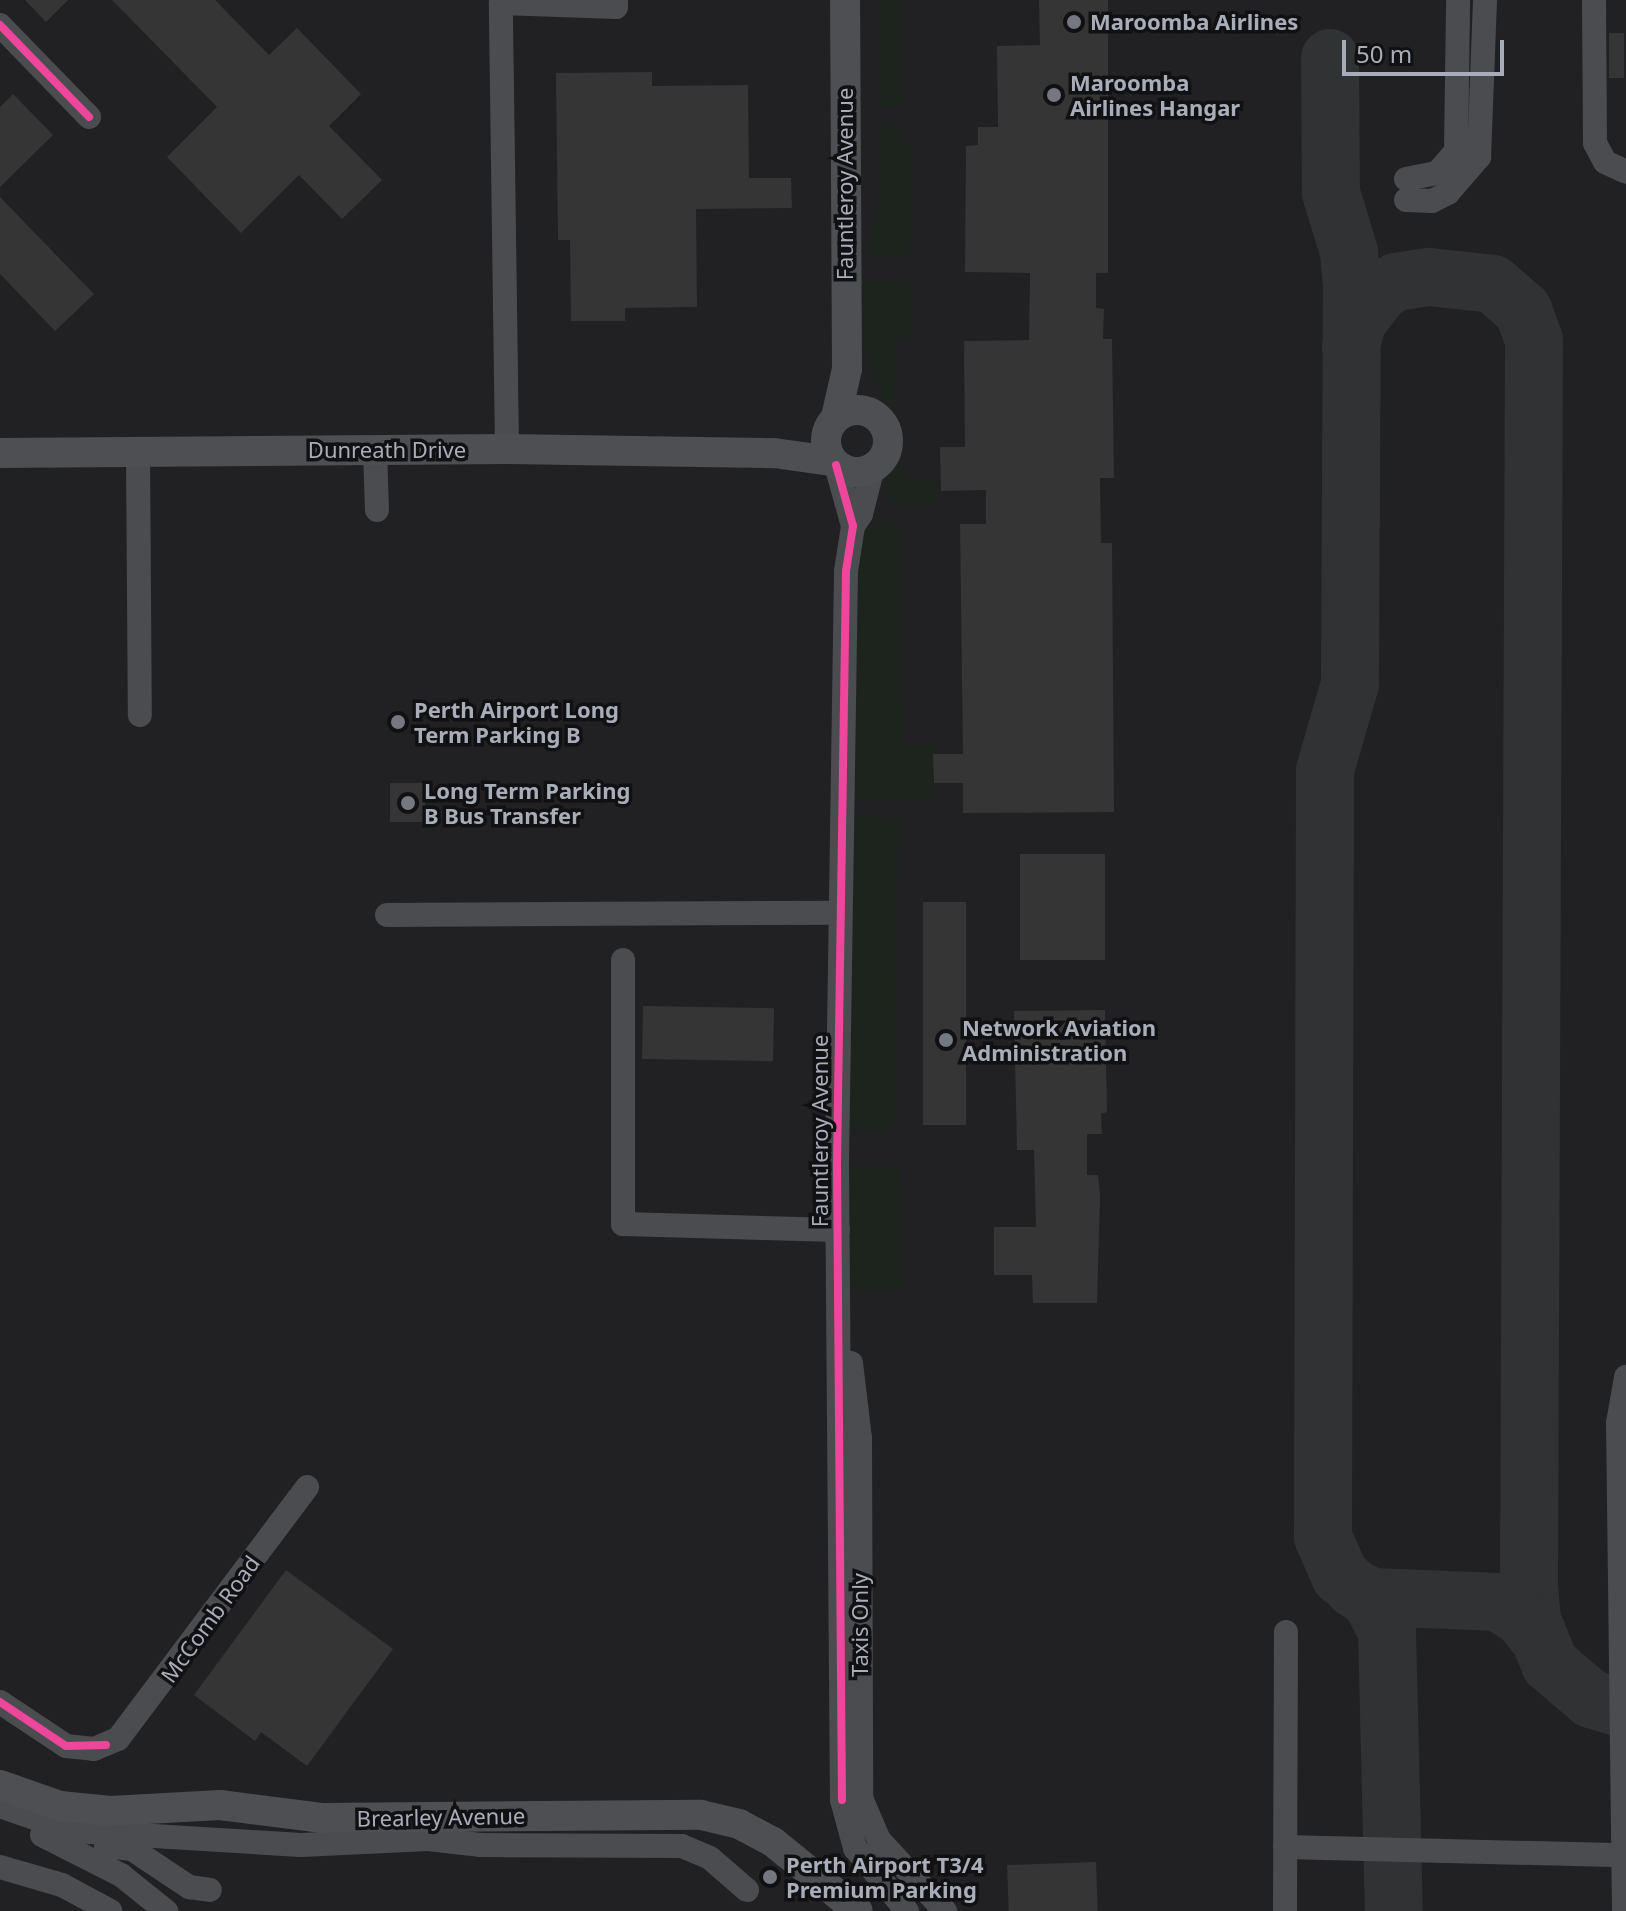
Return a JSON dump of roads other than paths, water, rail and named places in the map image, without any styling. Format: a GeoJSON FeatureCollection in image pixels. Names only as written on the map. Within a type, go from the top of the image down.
{"type":"FeatureCollection","features":[{"type":"Feature","properties":{"kind":"main road","name":"Fauntleroy Avenue"},"geometry":{"type":"LineString","coordinates":[[832,422],[847,369],[845,0]]}},
{"type":"Feature","properties":{"kind":"main road","name":"Fauntleroy Avenue"},"geometry":{"type":"LineString","coordinates":[[847,369],[870,413]]}},
{"type":"Feature","properties":{"kind":"main road"},"geometry":{"type":"LineString","coordinates":[[851,410],[870,413],[884,425],[889,441],[884,458],[872,471],[850,472],[834,463],[826,446],[832,422],[851,410]]}},
{"type":"Feature","properties":{"kind":"main road","name":"Dunreath Drive"},"geometry":{"type":"LineString","coordinates":[[774,453],[832,422]]}},
{"type":"Feature","properties":{"kind":"main road","name":"Dunreath Drive"},"geometry":{"type":"LineString","coordinates":[[0,453],[507,449],[774,453],[834,463]]}},
{"type":"Feature","properties":{"kind":"main road","name":"Brearley Avenue"},"geometry":{"type":"LineString","coordinates":[[0,1785],[60,1806],[100,1810],[220,1805],[321,1818],[701,1815],[739,1824],[773,1842],[858,1911]]}},
{"type":"Feature","properties":{"kind":"street"},"geometry":{"type":"LineString","coordinates":[[507,449],[501,3],[616,7],[616,0]]}},
{"type":"Feature","properties":{"kind":"street"},"geometry":{"type":"LineString","coordinates":[[1458,0],[1456,151],[1437,173],[1406,189],[1432,201],[1448,193],[1479,157],[1485,0]]}},
{"type":"Feature","properties":{"kind":"street"},"geometry":{"type":"LineString","coordinates":[[1594,0],[1595,143],[1605,162],[1626,172]]}},
{"type":"Feature","properties":{"kind":"street"},"geometry":{"type":"LineString","coordinates":[[0,25],[89,117]]}},
{"type":"Feature","properties":{"kind":"street"},"geometry":{"type":"LineString","coordinates":[[375,450],[377,510]]}},
{"type":"Feature","properties":{"kind":"street"},"geometry":{"type":"LineString","coordinates":[[131,452],[133,715]]}},
{"type":"Feature","properties":{"kind":"street","name":"Fauntleroy Avenue"},"geometry":{"type":"LineString","coordinates":[[834,463],[853,526]]}},
{"type":"Feature","properties":{"kind":"street","name":"Fauntleroy Avenue"},"geometry":{"type":"LineString","coordinates":[[872,471],[853,526],[846,571],[838,1230],[842,1800],[855,1848],[907,1911]]}},
{"type":"Feature","properties":{"kind":"street"},"geometry":{"type":"LineString","coordinates":[[387,915],[840,913]]}},
{"type":"Feature","properties":{"kind":"street"},"geometry":{"type":"LineString","coordinates":[[623,960],[623,1224],[838,1230]]}},
{"type":"Feature","properties":{"kind":"street","name":"Taxis Only"},"geometry":{"type":"LineString","coordinates":[[839,1310],[860,1438],[861,1798],[879,1840],[945,1911]]}},
{"type":"Feature","properties":{"kind":"street"},"geometry":{"type":"LineString","coordinates":[[1624,1911],[1618,1423],[1626,1377]]}},
{"type":"Feature","properties":{"kind":"street","name":"McComb Road"},"geometry":{"type":"LineString","coordinates":[[0,1702],[66,1746],[106,1745],[128,1731],[307,1487]]}},
{"type":"Feature","properties":{"kind":"street"},"geometry":{"type":"LineString","coordinates":[[1285,1911],[1286,1632]]}},
{"type":"Feature","properties":{"kind":"street"},"geometry":{"type":"LineString","coordinates":[[0,1806],[72,1831],[301,1845],[343,1852],[481,1845],[682,1846],[710,1858],[747,1890]]}},
{"type":"Feature","properties":{"kind":"street"},"geometry":{"type":"LineString","coordinates":[[0,1815],[121,1875],[166,1911]]}},
{"type":"Feature","properties":{"kind":"street"},"geometry":{"type":"LineString","coordinates":[[52,1839],[126,1847],[189,1887],[210,1890]]}},
{"type":"Feature","properties":{"kind":"street"},"geometry":{"type":"LineString","coordinates":[[52,1839],[129,1863],[158,1886],[174,1911]]}},
{"type":"Feature","properties":{"kind":"street"},"geometry":{"type":"LineString","coordinates":[[1285,1847],[1624,1855]]}},
{"type":"Feature","properties":{"kind":"street"},"geometry":{"type":"LineString","coordinates":[[0,1867],[62,1885],[110,1911]]}},
{"type":"Feature","properties":{"kind":"place","name":"Maroomba Airlines"},"geometry":{"type":"Point","coordinates":[1074,22]}},
{"type":"Feature","properties":{"kind":"place","name":"Maroomba Airlines Hangar"},"geometry":{"type":"Point","coordinates":[1054,95]}},
{"type":"Feature","properties":{"kind":"place","name":"Perth Airport Long Term Parking B"},"geometry":{"type":"Point","coordinates":[398,722]}},
{"type":"Feature","properties":{"kind":"place","name":"Long Term Parking B Bus Transfer"},"geometry":{"type":"Point","coordinates":[408,803]}},
{"type":"Feature","properties":{"kind":"place","name":"Network Aviation Administration"},"geometry":{"type":"Point","coordinates":[946,1040]}},
{"type":"Feature","properties":{"kind":"place","name":"Perth Airport T3/4 Premium Parking"},"geometry":{"type":"Point","coordinates":[770,1877]}}]}
